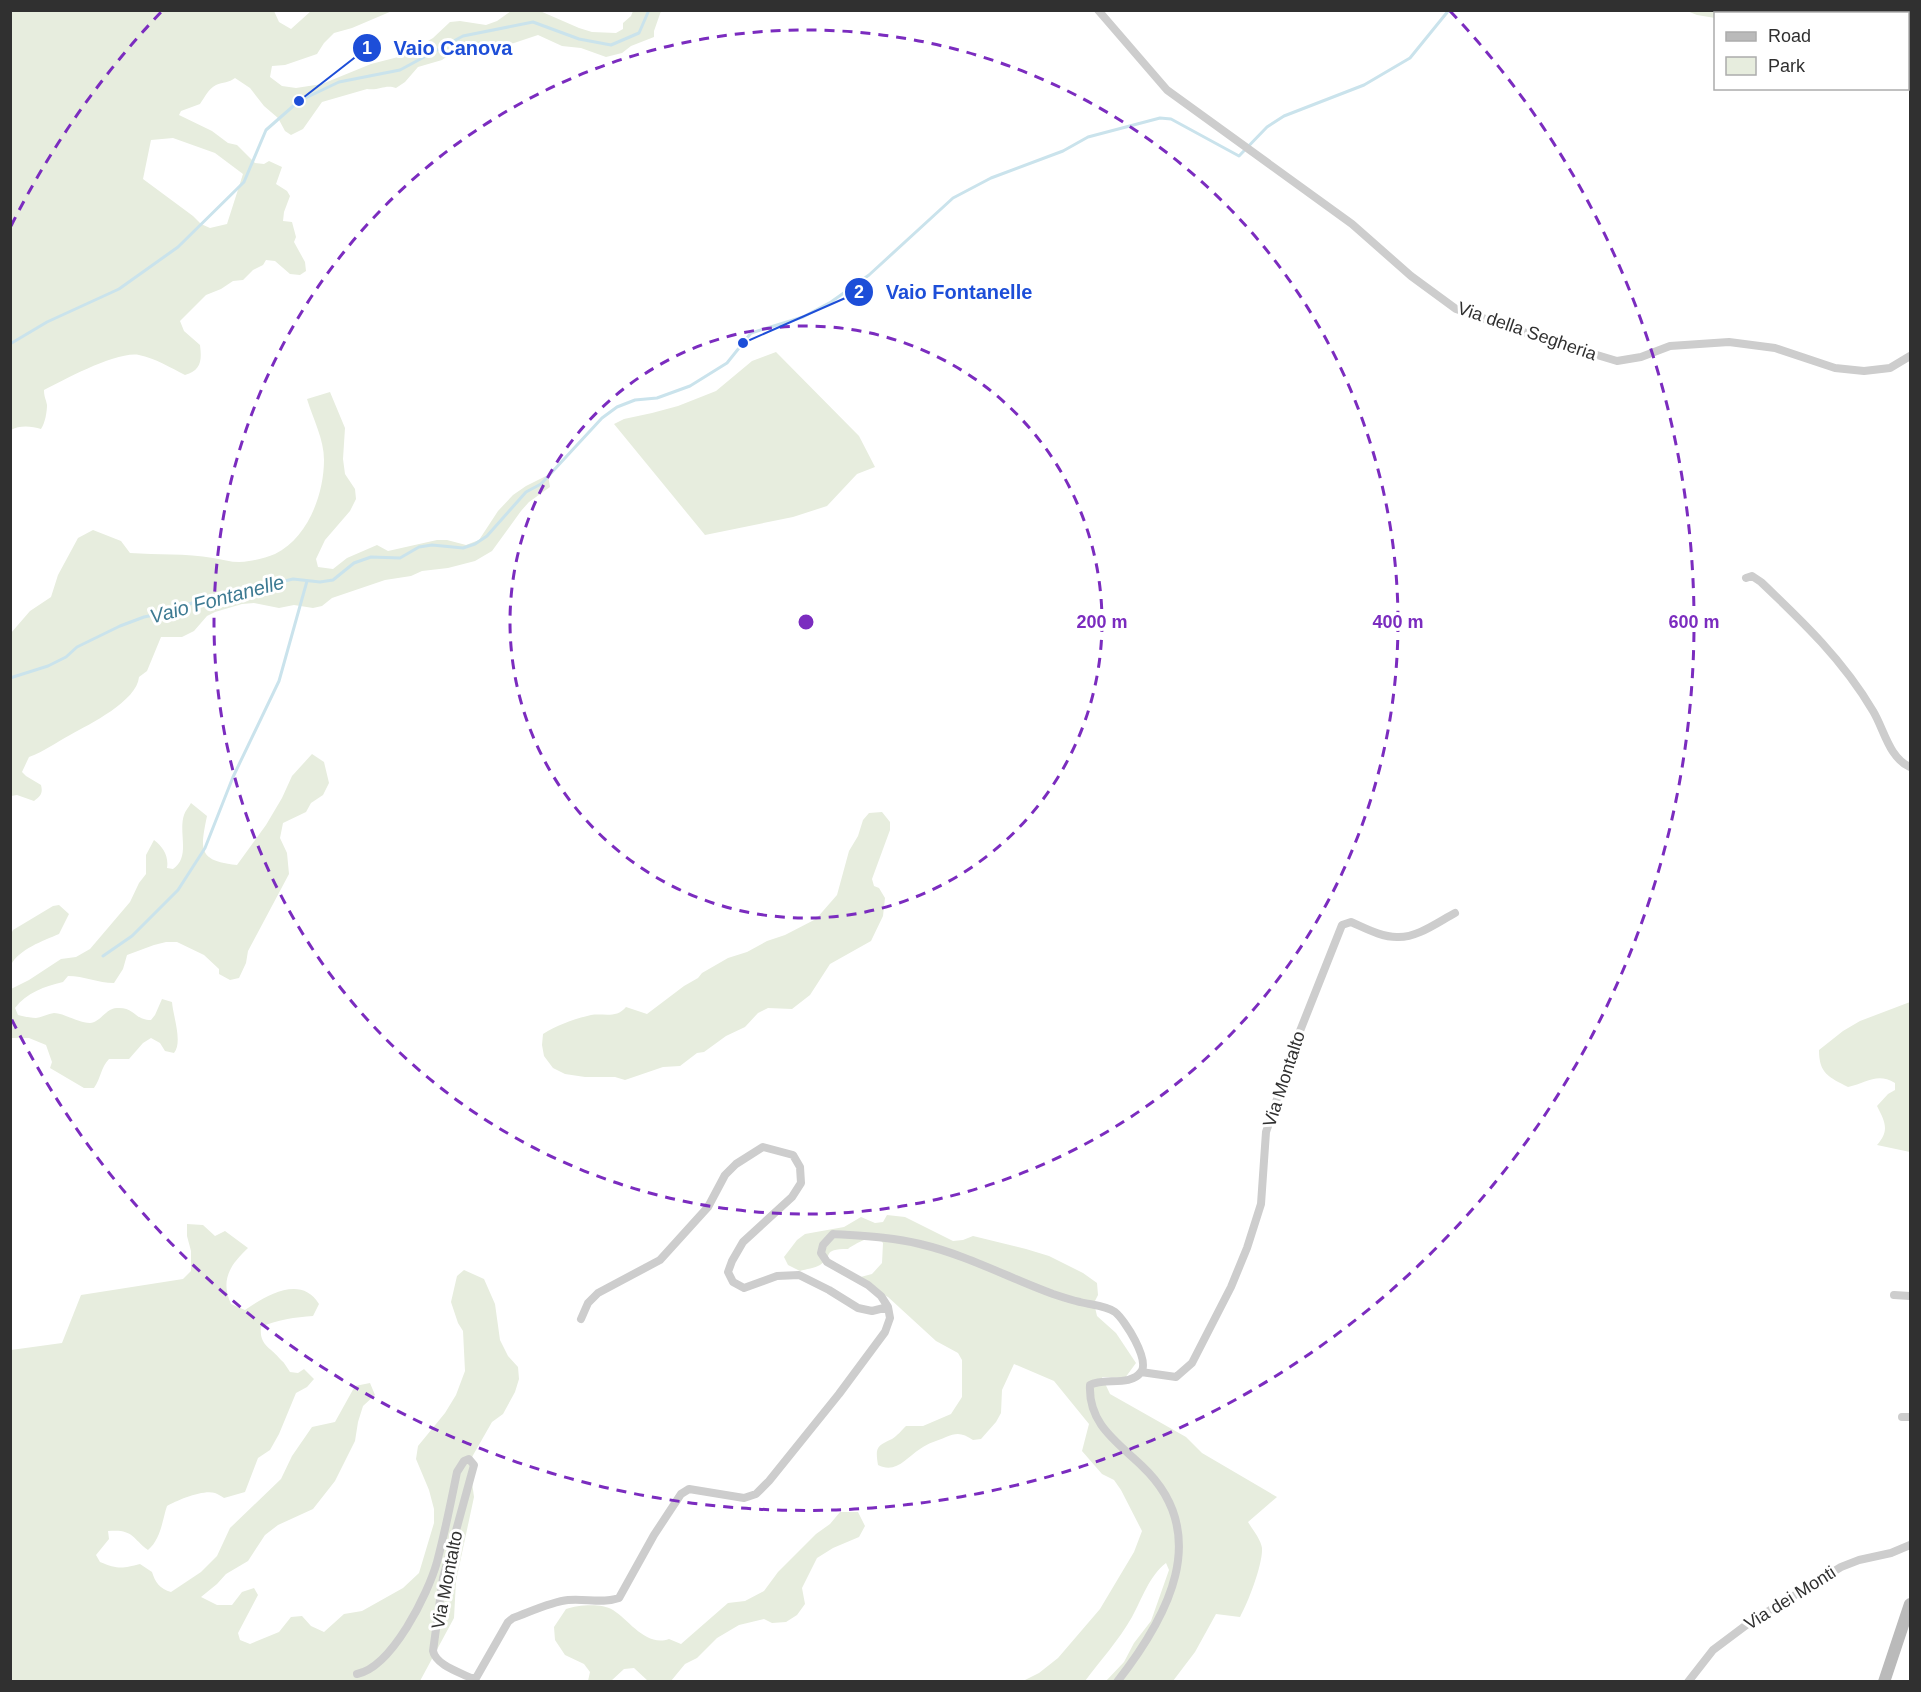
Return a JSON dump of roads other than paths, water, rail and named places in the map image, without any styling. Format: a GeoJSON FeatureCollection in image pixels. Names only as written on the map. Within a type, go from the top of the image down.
{"type":"FeatureCollection","features":[{"type":"Feature","properties":{"kind":"street","name":"Via della Segheria"},"geometry":{"type":"LineString","coordinates":[[1098,10],[1167,90],[1352,224],[1411,276],[1456,309],[1617,361],[1641,357],[1670,346],[1729,342],[1775,348],[1835,368],[1864,371],[1890,368],[1911,356]]}},
{"type":"Feature","properties":{"kind":"street"},"geometry":{"type":"LineString","coordinates":[[1746,578],[1752,576],[1761,582],[1827,646],[1873,710],[1896,757],[1911,767]]}},
{"type":"Feature","properties":{"kind":"street","name":"Via Montalto"},"geometry":{"type":"LineString","coordinates":[[1117,1682],[1161,1616],[1173,1584],[1180,1537],[1175,1513],[1166,1495],[1144,1467],[1112,1439],[1097,1419],[1089,1398],[1090,1385],[1096,1381],[1135,1377],[1141,1372],[1176,1377],[1192,1363],[1247,1248],[1261,1204],[1266,1132],[1298,1036],[1342,925],[1351,922],[1374,932],[1397,937],[1419,932],[1455,913]]}},
{"type":"Feature","properties":{"kind":"street"},"geometry":{"type":"LineString","coordinates":[[581,1319],[588,1303],[598,1293],[660,1260],[708,1207],[725,1175],[736,1164],[763,1147],[793,1155],[800,1167],[801,1183],[792,1197],[743,1242],[728,1272],[733,1282],[744,1288],[777,1276],[799,1275],[858,1308],[872,1311],[888,1307],[881,1296],[868,1285],[827,1262],[821,1253],[823,1245],[833,1234],[919,1243],[994,1269],[1051,1293],[1105,1307],[1116,1313],[1143,1355],[1144,1366],[1141,1372]]}},
{"type":"Feature","properties":{"kind":"street"},"geometry":{"type":"LineString","coordinates":[[1894,1295],[1911,1296]]}},
{"type":"Feature","properties":{"kind":"street","name":"Via Montalto"},"geometry":{"type":"LineString","coordinates":[[357,1674],[366,1672],[387,1655],[402,1637],[422,1599],[437,1564],[457,1472],[464,1461],[469,1459],[474,1465],[443,1578],[433,1651],[439,1661],[471,1678],[476,1678],[508,1622],[513,1618],[565,1600],[584,1599],[607,1602],[619,1598],[654,1534],[681,1494],[689,1489],[744,1498],[756,1494],[839,1395],[885,1332],[890,1318],[888,1307]]}},
{"type":"Feature","properties":{"kind":"street","name":"Via dei Monti"},"geometry":{"type":"LineString","coordinates":[[1688,1682],[1713,1650],[1758,1617],[1841,1567],[1911,1545]]}},
{"type":"Feature","properties":{"kind":"street"},"geometry":{"type":"LineString","coordinates":[[1884,1682],[1911,1604]]}},
{"type":"Feature","properties":{"kind":"waterway"},"geometry":{"type":"LineString","coordinates":[[10,344],[47,322],[119,289],[178,247],[244,182],[266,130],[299,101],[339,82],[400,70],[463,36],[533,22],[579,39],[611,45],[639,33],[649,10]]}},
{"type":"Feature","properties":{"kind":"waterway","name":"Vaio Fontanelle"},"geometry":{"type":"LineString","coordinates":[[10,678],[48,666],[66,657],[77,647],[120,626],[192,603],[293,579],[320,582],[333,580],[354,563],[371,557],[400,558],[419,547],[432,545],[463,548],[475,544],[487,536],[526,492],[541,484],[602,418],[617,407],[635,400],[657,398],[690,386],[727,363],[751,333],[803,317],[831,302],[869,275],[953,198],[991,178],[1063,151],[1088,137],[1160,118],[1171,119],[1239,156],[1267,127],[1284,116],[1364,85],[1410,58],[1449,10]]}},
{"type":"Feature","properties":{"kind":"waterway"},"geometry":{"type":"LineString","coordinates":[[1728,10],[1733,12]]}},
{"type":"Feature","properties":{"kind":"waterway"},"geometry":{"type":"LineString","coordinates":[[103,956],[132,936],[178,890],[205,848],[233,777],[279,681],[307,581]]}},
{"type":"Feature","properties":{"kind":"place","name":"Vaio Canova"},"geometry":{"type":"Point","coordinates":[299,101]}},
{"type":"Feature","properties":{"kind":"place","name":"Vaio Fontanelle"},"geometry":{"type":"Point","coordinates":[743,343]}}]}
